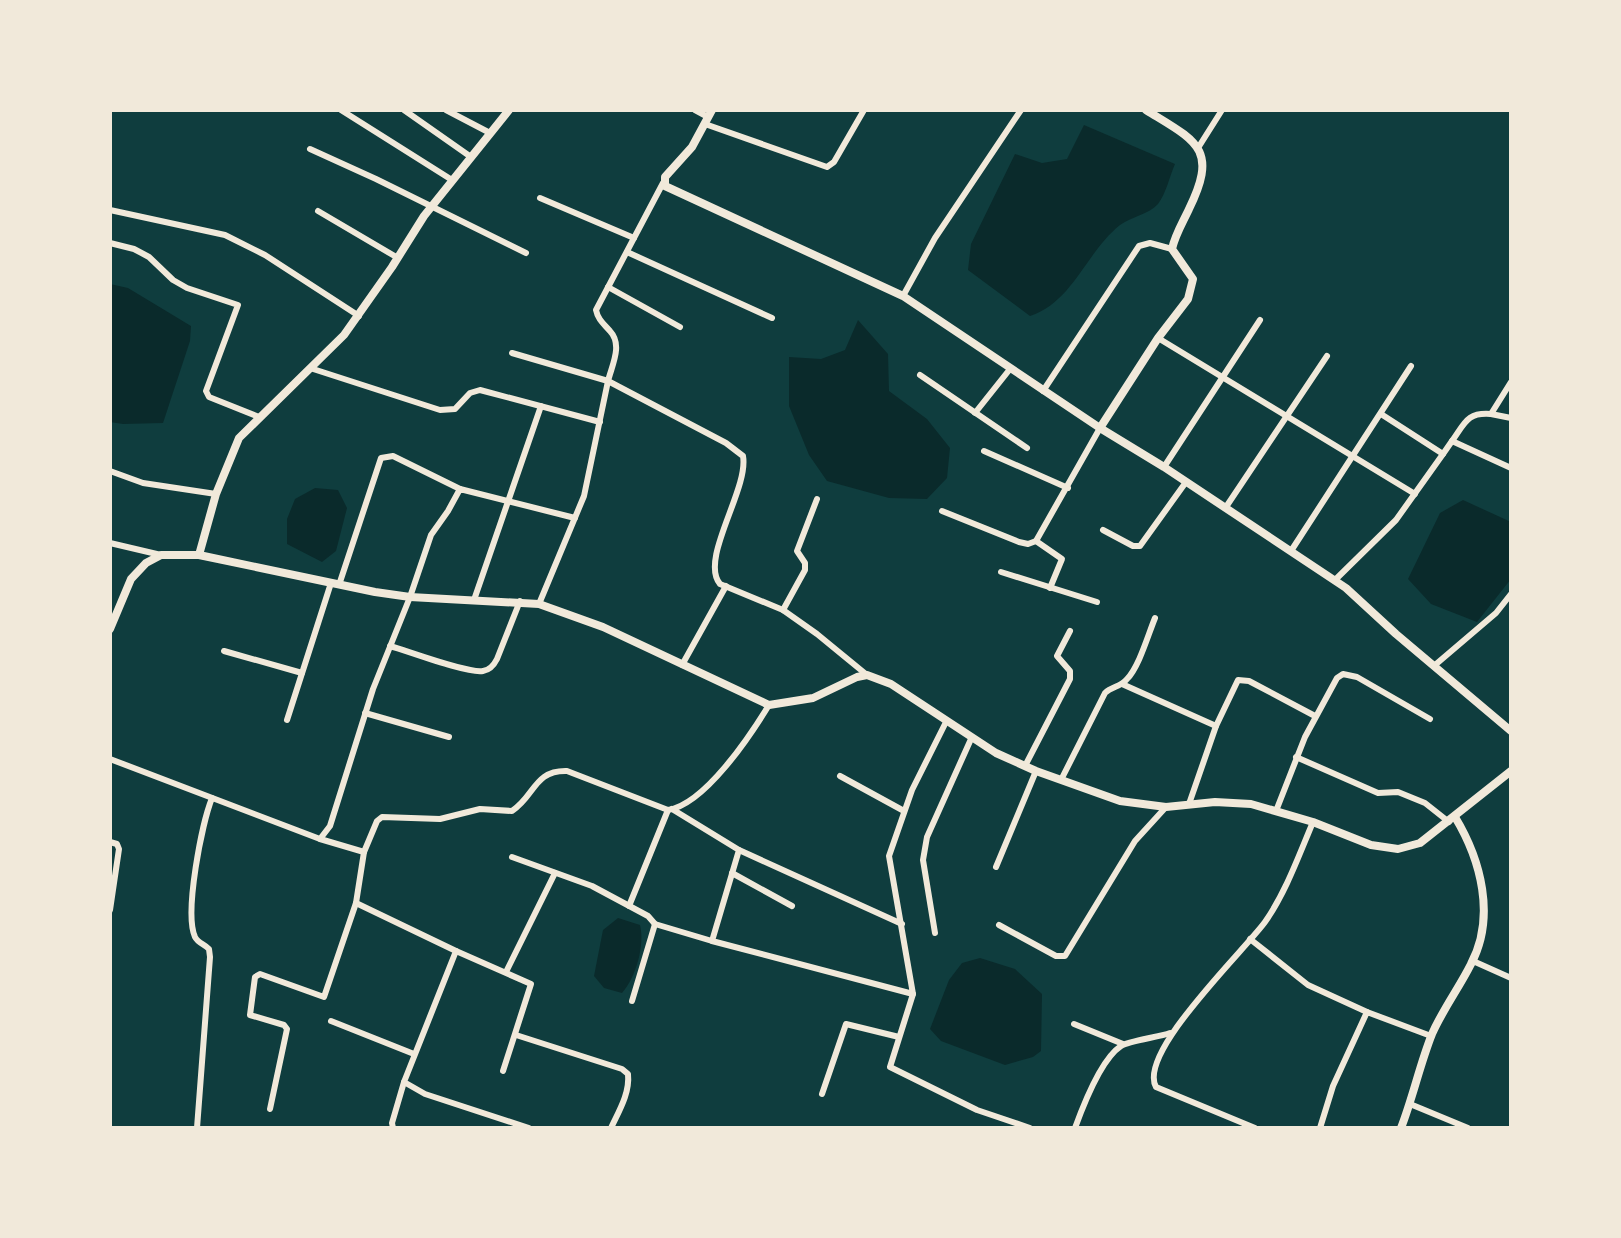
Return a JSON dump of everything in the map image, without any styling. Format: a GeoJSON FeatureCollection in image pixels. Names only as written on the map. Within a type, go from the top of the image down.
{"type":"FeatureCollection","features":[{"type":"Feature","properties":{"kind":"street"},"geometry":{"type":"LineString","coordinates":[[404,110],[471,157]]}},
{"type":"Feature","properties":{"kind":"street"},"geometry":{"type":"LineString","coordinates":[[446,110],[490,133]]}},
{"type":"Feature","properties":{"kind":"street"},"geometry":{"type":"LineString","coordinates":[[199,555],[216,494],[239,438],[334,345],[359,316],[431,208],[509,110]]}},
{"type":"Feature","properties":{"kind":"street"},"geometry":{"type":"LineString","coordinates":[[695,110],[827,167],[834,162],[864,110]]}},
{"type":"Feature","properties":{"kind":"street"},"geometry":{"type":"LineString","coordinates":[[903,296],[935,238],[1021,110]]}},
{"type":"Feature","properties":{"kind":"street"},"geometry":{"type":"LineString","coordinates":[[1146,110],[1185,134],[1198,148],[1204,164],[1201,185],[1172,249]]}},
{"type":"Feature","properties":{"kind":"street"},"geometry":{"type":"LineString","coordinates":[[1198,148],[1222,110]]}},
{"type":"Feature","properties":{"kind":"street"},"geometry":{"type":"LineString","coordinates":[[346,111],[452,180]]}},
{"type":"Feature","properties":{"kind":"street"},"geometry":{"type":"LineString","coordinates":[[539,604],[575,518],[592,466],[617,343],[614,335],[598,319],[596,310],[663,183],[672,168],[692,147],[708,117]]}},
{"type":"Feature","properties":{"kind":"street"},"geometry":{"type":"LineString","coordinates":[[310,149],[526,253]]}},
{"type":"Feature","properties":{"kind":"street"},"geometry":{"type":"LineString","coordinates":[[663,183],[670,189],[903,296],[1043,391],[1335,580],[1511,731]]}},
{"type":"Feature","properties":{"kind":"street"},"geometry":{"type":"LineString","coordinates":[[540,198],[634,238]]}},
{"type":"Feature","properties":{"kind":"street"},"geometry":{"type":"LineString","coordinates":[[110,210],[225,235],[265,255],[359,316]]}},
{"type":"Feature","properties":{"kind":"street"},"geometry":{"type":"LineString","coordinates":[[318,211],[398,258]]}},
{"type":"Feature","properties":{"kind":"street"},"geometry":{"type":"LineString","coordinates":[[110,243],[134,249],[149,257],[173,280],[187,288],[238,305],[207,384],[207,395],[259,417]]}},
{"type":"Feature","properties":{"kind":"street"},"geometry":{"type":"LineString","coordinates":[[942,511],[1019,542],[1028,544],[1036,541],[1100,428],[1192,290],[1193,279],[1172,249],[1146,243],[1139,246],[1043,391]]}},
{"type":"Feature","properties":{"kind":"street"},"geometry":{"type":"LineString","coordinates":[[627,252],[772,318]]}},
{"type":"Feature","properties":{"kind":"street"},"geometry":{"type":"LineString","coordinates":[[608,287],[680,327]]}},
{"type":"Feature","properties":{"kind":"street"},"geometry":{"type":"LineString","coordinates":[[1164,467],[1260,320]]}},
{"type":"Feature","properties":{"kind":"street"},"geometry":{"type":"LineString","coordinates":[[1158,338],[1415,494]]}},
{"type":"Feature","properties":{"kind":"street"},"geometry":{"type":"LineString","coordinates":[[512,353],[608,381],[726,443],[743,456],[744,473],[715,562],[716,579],[783,610],[867,675],[891,684],[971,739],[1036,771],[1120,801],[1166,807],[1239,802],[1313,822],[1371,845],[1398,849],[1420,843],[1511,771]]}},
{"type":"Feature","properties":{"kind":"street"},"geometry":{"type":"LineString","coordinates":[[1226,507],[1327,356]]}},
{"type":"Feature","properties":{"kind":"street"},"geometry":{"type":"LineString","coordinates":[[1291,551],[1411,366]]}},
{"type":"Feature","properties":{"kind":"street"},"geometry":{"type":"LineString","coordinates":[[310,368],[440,410],[455,409],[470,393],[480,390],[600,422]]}},
{"type":"Feature","properties":{"kind":"street"},"geometry":{"type":"LineString","coordinates":[[975,413],[1010,369]]}},
{"type":"Feature","properties":{"kind":"street"},"geometry":{"type":"LineString","coordinates":[[920,375],[1027,448]]}},
{"type":"Feature","properties":{"kind":"street"},"geometry":{"type":"LineString","coordinates":[[1491,414],[1511,382]]}},
{"type":"Feature","properties":{"kind":"street"},"geometry":{"type":"LineString","coordinates":[[474,600],[541,406]]}},
{"type":"Feature","properties":{"kind":"street"},"geometry":{"type":"LineString","coordinates":[[1335,580],[1396,520],[1470,416],[1479,413],[1511,418]]}},
{"type":"Feature","properties":{"kind":"street"},"geometry":{"type":"LineString","coordinates":[[1381,414],[1443,454]]}},
{"type":"Feature","properties":{"kind":"street"},"geometry":{"type":"LineString","coordinates":[[1452,441],[1511,468]]}},
{"type":"Feature","properties":{"kind":"street"},"geometry":{"type":"LineString","coordinates":[[984,451],[1068,488]]}},
{"type":"Feature","properties":{"kind":"street"},"geometry":{"type":"LineString","coordinates":[[287,720],[381,458],[393,456],[460,489],[575,518]]}},
{"type":"Feature","properties":{"kind":"street"},"geometry":{"type":"LineString","coordinates":[[110,471],[143,483],[216,494]]}},
{"type":"Feature","properties":{"kind":"street"},"geometry":{"type":"LineString","coordinates":[[1103,530],[1133,546],[1140,546],[1186,482]]}},
{"type":"Feature","properties":{"kind":"street"},"geometry":{"type":"LineString","coordinates":[[320,839],[330,826],[365,713],[431,535],[460,489]]}},
{"type":"Feature","properties":{"kind":"street"},"geometry":{"type":"LineString","coordinates":[[783,610],[805,570],[805,563],[797,551],[817,499]]}},
{"type":"Feature","properties":{"kind":"street"},"geometry":{"type":"LineString","coordinates":[[1036,541],[1062,559],[1050,588]]}},
{"type":"Feature","properties":{"kind":"street"},"geometry":{"type":"LineString","coordinates":[[110,543],[161,555],[199,555],[410,597],[539,604],[603,627],[769,705],[813,698],[867,675]]}},
{"type":"Feature","properties":{"kind":"street"},"geometry":{"type":"LineString","coordinates":[[110,629],[131,579],[146,563],[161,555]]}},
{"type":"Feature","properties":{"kind":"street"},"geometry":{"type":"LineString","coordinates":[[1001,572],[1097,602]]}},
{"type":"Feature","properties":{"kind":"street"},"geometry":{"type":"LineString","coordinates":[[682,665],[726,586]]}},
{"type":"Feature","properties":{"kind":"street"},"geometry":{"type":"LineString","coordinates":[[1435,665],[1496,613],[1511,594]]}},
{"type":"Feature","properties":{"kind":"street"},"geometry":{"type":"LineString","coordinates":[[390,646],[484,671],[493,667],[520,601]]}},
{"type":"Feature","properties":{"kind":"street"},"geometry":{"type":"LineString","coordinates":[[1061,780],[1105,693],[1122,684],[1132,671],[1155,618]]}},
{"type":"Feature","properties":{"kind":"street"},"geometry":{"type":"LineString","coordinates":[[1025,766],[1070,679],[1070,671],[1057,656],[1070,631]]}},
{"type":"Feature","properties":{"kind":"street"},"geometry":{"type":"LineString","coordinates":[[224,651],[302,673]]}},
{"type":"Feature","properties":{"kind":"street"},"geometry":{"type":"LineString","coordinates":[[1276,811],[1296,757],[1337,678],[1350,674],[1430,719]]}},
{"type":"Feature","properties":{"kind":"street"},"geometry":{"type":"LineString","coordinates":[[1189,804],[1216,726],[1235,683],[1243,679],[1315,716]]}},
{"type":"Feature","properties":{"kind":"street"},"geometry":{"type":"LineString","coordinates":[[1122,684],[1216,726]]}},
{"type":"Feature","properties":{"kind":"street"},"geometry":{"type":"LineString","coordinates":[[629,906],[670,810],[693,798],[729,763],[769,705]]}},
{"type":"Feature","properties":{"kind":"street"},"geometry":{"type":"LineString","coordinates":[[365,713],[449,737]]}},
{"type":"Feature","properties":{"kind":"street"},"geometry":{"type":"LineString","coordinates":[[946,722],[904,811],[888,863],[913,994],[890,1067],[977,1110],[1030,1128]]}},
{"type":"Feature","properties":{"kind":"street"},"geometry":{"type":"LineString","coordinates":[[935,933],[923,852],[971,739]]}},
{"type":"Feature","properties":{"kind":"street"},"geometry":{"type":"LineString","coordinates":[[1296,757],[1378,793],[1398,792],[1425,803],[1452,820],[1467,836],[1485,904],[1481,937],[1473,961],[1431,1036],[1401,1128]]}},
{"type":"Feature","properties":{"kind":"street"},"geometry":{"type":"LineString","coordinates":[[110,759],[320,839],[364,852]]}},
{"type":"Feature","properties":{"kind":"street"},"geometry":{"type":"LineString","coordinates":[[270,1109],[287,1029],[250,1015],[255,977],[260,974],[324,997],[356,903],[364,852],[377,821],[382,817],[440,819],[480,809],[512,811],[545,775],[555,771],[580,776],[670,810],[739,850],[902,924]]}},
{"type":"Feature","properties":{"kind":"street"},"geometry":{"type":"LineString","coordinates":[[996,867],[1036,771]]}},
{"type":"Feature","properties":{"kind":"street"},"geometry":{"type":"LineString","coordinates":[[840,776],[904,811]]}},
{"type":"Feature","properties":{"kind":"street"},"geometry":{"type":"LineString","coordinates":[[197,1128],[210,957],[209,949],[198,942],[194,934],[193,903],[197,847],[212,798]]}},
{"type":"Feature","properties":{"kind":"street"},"geometry":{"type":"LineString","coordinates":[[999,925],[1056,956],[1065,956],[1135,841],[1166,807]]}},
{"type":"Feature","properties":{"kind":"street"},"geometry":{"type":"LineString","coordinates":[[1255,1128],[1156,1087],[1154,1073],[1170,1033],[1265,921],[1313,822]]}},
{"type":"Feature","properties":{"kind":"street"},"geometry":{"type":"LineString","coordinates":[[110,842],[117,844],[119,849],[110,910]]}},
{"type":"Feature","properties":{"kind":"street"},"geometry":{"type":"LineString","coordinates":[[712,941],[739,850]]}},
{"type":"Feature","properties":{"kind":"street"},"geometry":{"type":"LineString","coordinates":[[512,857],[592,886],[648,916],[655,924],[913,994]]}},
{"type":"Feature","properties":{"kind":"street"},"geometry":{"type":"LineString","coordinates":[[506,972],[555,873]]}},
{"type":"Feature","properties":{"kind":"street"},"geometry":{"type":"LineString","coordinates":[[732,873],[792,906]]}},
{"type":"Feature","properties":{"kind":"street"},"geometry":{"type":"LineString","coordinates":[[356,903],[456,951],[528,981],[531,986],[503,1071]]}},
{"type":"Feature","properties":{"kind":"street"},"geometry":{"type":"LineString","coordinates":[[632,1001],[655,924]]}},
{"type":"Feature","properties":{"kind":"street"},"geometry":{"type":"LineString","coordinates":[[1250,939],[1299,979],[1367,1012],[1431,1036]]}},
{"type":"Feature","properties":{"kind":"street"},"geometry":{"type":"LineString","coordinates":[[393,1128],[404,1082],[456,951]]}},
{"type":"Feature","properties":{"kind":"street"},"geometry":{"type":"LineString","coordinates":[[1473,961],[1511,978]]}},
{"type":"Feature","properties":{"kind":"street"},"geometry":{"type":"LineString","coordinates":[[1320,1128],[1333,1086],[1367,1012]]}},
{"type":"Feature","properties":{"kind":"street"},"geometry":{"type":"LineString","coordinates":[[331,1021],[414,1054]]}},
{"type":"Feature","properties":{"kind":"street"},"geometry":{"type":"LineString","coordinates":[[822,1094],[846,1024],[899,1037]]}},
{"type":"Feature","properties":{"kind":"street"},"geometry":{"type":"LineString","coordinates":[[1074,1024],[1123,1044]]}},
{"type":"Feature","properties":{"kind":"street"},"geometry":{"type":"LineString","coordinates":[[1075,1128],[1086,1097],[1111,1056],[1123,1044],[1170,1033]]}},
{"type":"Feature","properties":{"kind":"street"},"geometry":{"type":"LineString","coordinates":[[516,1035],[622,1069],[628,1074],[624,1100],[611,1128]]}},
{"type":"Feature","properties":{"kind":"street"},"geometry":{"type":"LineString","coordinates":[[404,1082],[425,1094],[529,1128]]}},
{"type":"Feature","properties":{"kind":"street"},"geometry":{"type":"LineString","coordinates":[[1410,1104],[1468,1128]]}},
{"type":"Feature","properties":{"kind":"water"},"geometry":{"type":"Polygon","coordinates":[[[1084,125],[1175,164],[1158,204],[1120,225],[1057,300],[1030,316],[968,270],[971,244],[1015,154],[1042,163],[1067,159],[1084,125]]]}},
{"type":"Feature","properties":{"kind":"water"},"geometry":{"type":"Polygon","coordinates":[[[110,284],[128,288],[191,326],[190,341],[163,423],[110,422],[110,284]]]}},
{"type":"Feature","properties":{"kind":"water"},"geometry":{"type":"Polygon","coordinates":[[[858,320],[888,354],[889,391],[927,419],[950,448],[947,478],[927,499],[889,498],[827,481],[809,455],[789,406],[789,357],[821,359],[845,350],[858,320]]]}},
{"type":"Feature","properties":{"kind":"water"},"geometry":{"type":"Polygon","coordinates":[[[315,488],[338,490],[347,508],[336,551],[322,562],[287,544],[287,519],[295,499],[315,488]]]}},
{"type":"Feature","properties":{"kind":"water"},"geometry":{"type":"Polygon","coordinates":[[[1463,500],[1511,522],[1511,579],[1477,622],[1431,604],[1408,579],[1440,513],[1463,500]]]}},
{"type":"Feature","properties":{"kind":"water"},"geometry":{"type":"Polygon","coordinates":[[[618,918],[640,925],[641,933],[638,960],[622,993],[604,988],[594,976],[603,930],[618,918]]]}},
{"type":"Feature","properties":{"kind":"water"},"geometry":{"type":"Polygon","coordinates":[[[980,958],[1015,969],[1042,994],[1041,1051],[1033,1057],[1005,1065],[941,1041],[930,1029],[949,980],[962,963],[980,958]]]}}]}
